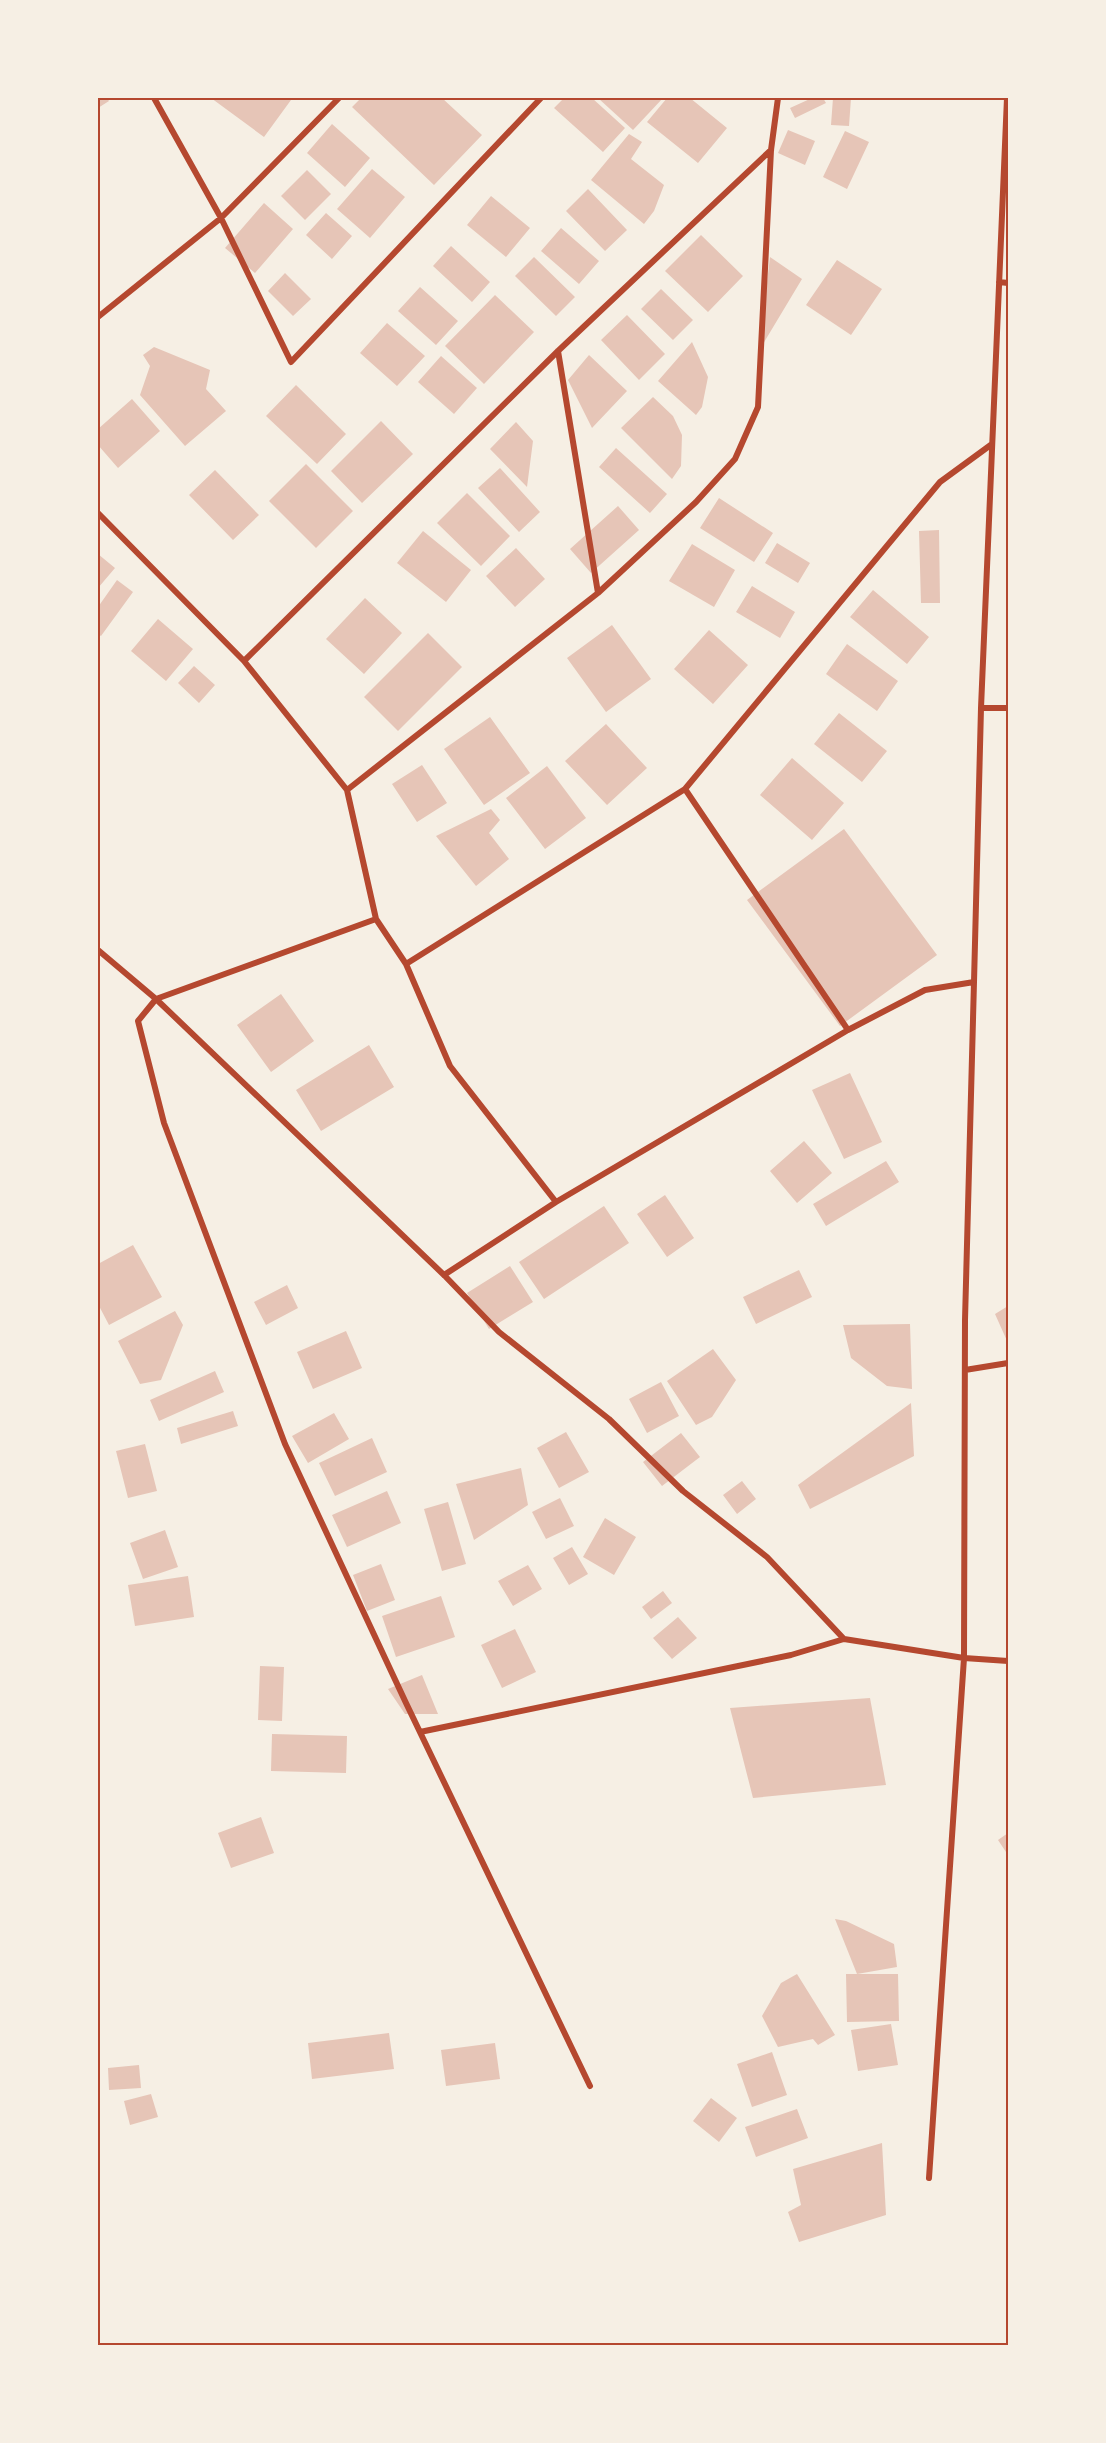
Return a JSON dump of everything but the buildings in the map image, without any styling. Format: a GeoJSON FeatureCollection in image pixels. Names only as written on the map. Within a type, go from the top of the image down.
{"type":"FeatureCollection","features":[{"type":"Feature","properties":{"kind":"street"},"geometry":{"type":"LineString","coordinates":[[154,98],[221,218],[291,362],[541,98]]}},
{"type":"Feature","properties":{"kind":"street"},"geometry":{"type":"LineString","coordinates":[[98,318],[221,218],[339,98]]}},
{"type":"Feature","properties":{"kind":"street"},"geometry":{"type":"LineString","coordinates":[[347,790],[598,593],[696,502],[735,459],[758,407],[771,150],[778,98]]}},
{"type":"Feature","properties":{"kind":"street"},"geometry":{"type":"LineString","coordinates":[[929,2178],[964,1658],[965,1370],[981,708],[1007,98]]}},
{"type":"Feature","properties":{"kind":"street"},"geometry":{"type":"LineString","coordinates":[[244,661],[558,351],[771,150]]}},
{"type":"Feature","properties":{"kind":"street"},"geometry":{"type":"LineString","coordinates":[[999,282],[1008,283]]}},
{"type":"Feature","properties":{"kind":"street"},"geometry":{"type":"LineString","coordinates":[[558,351],[598,593]]}},
{"type":"Feature","properties":{"kind":"street"},"geometry":{"type":"LineString","coordinates":[[406,964],[685,789],[940,482],[992,444]]}},
{"type":"Feature","properties":{"kind":"street"},"geometry":{"type":"LineString","coordinates":[[98,513],[244,661],[347,790],[376,919],[406,964],[450,1066],[556,1202]]}},
{"type":"Feature","properties":{"kind":"street"},"geometry":{"type":"LineString","coordinates":[[981,708],[1008,708]]}},
{"type":"Feature","properties":{"kind":"street"},"geometry":{"type":"LineString","coordinates":[[685,789],[848,1030]]}},
{"type":"Feature","properties":{"kind":"street"},"geometry":{"type":"LineString","coordinates":[[376,919],[156,999],[138,1021],[164,1123],[285,1444],[590,2086]]}},
{"type":"Feature","properties":{"kind":"street"},"geometry":{"type":"LineString","coordinates":[[98,950],[156,999],[444,1275],[499,1332],[609,1419],[683,1491],[766,1557],[844,1639]]}},
{"type":"Feature","properties":{"kind":"street"},"geometry":{"type":"LineString","coordinates":[[444,1275],[556,1202],[848,1030],[925,990],[974,982]]}},
{"type":"Feature","properties":{"kind":"street"},"geometry":{"type":"LineString","coordinates":[[965,1370],[1008,1363]]}},
{"type":"Feature","properties":{"kind":"street"},"geometry":{"type":"LineString","coordinates":[[420,1732],[791,1655],[844,1639],[964,1658],[1008,1662]]}}]}
